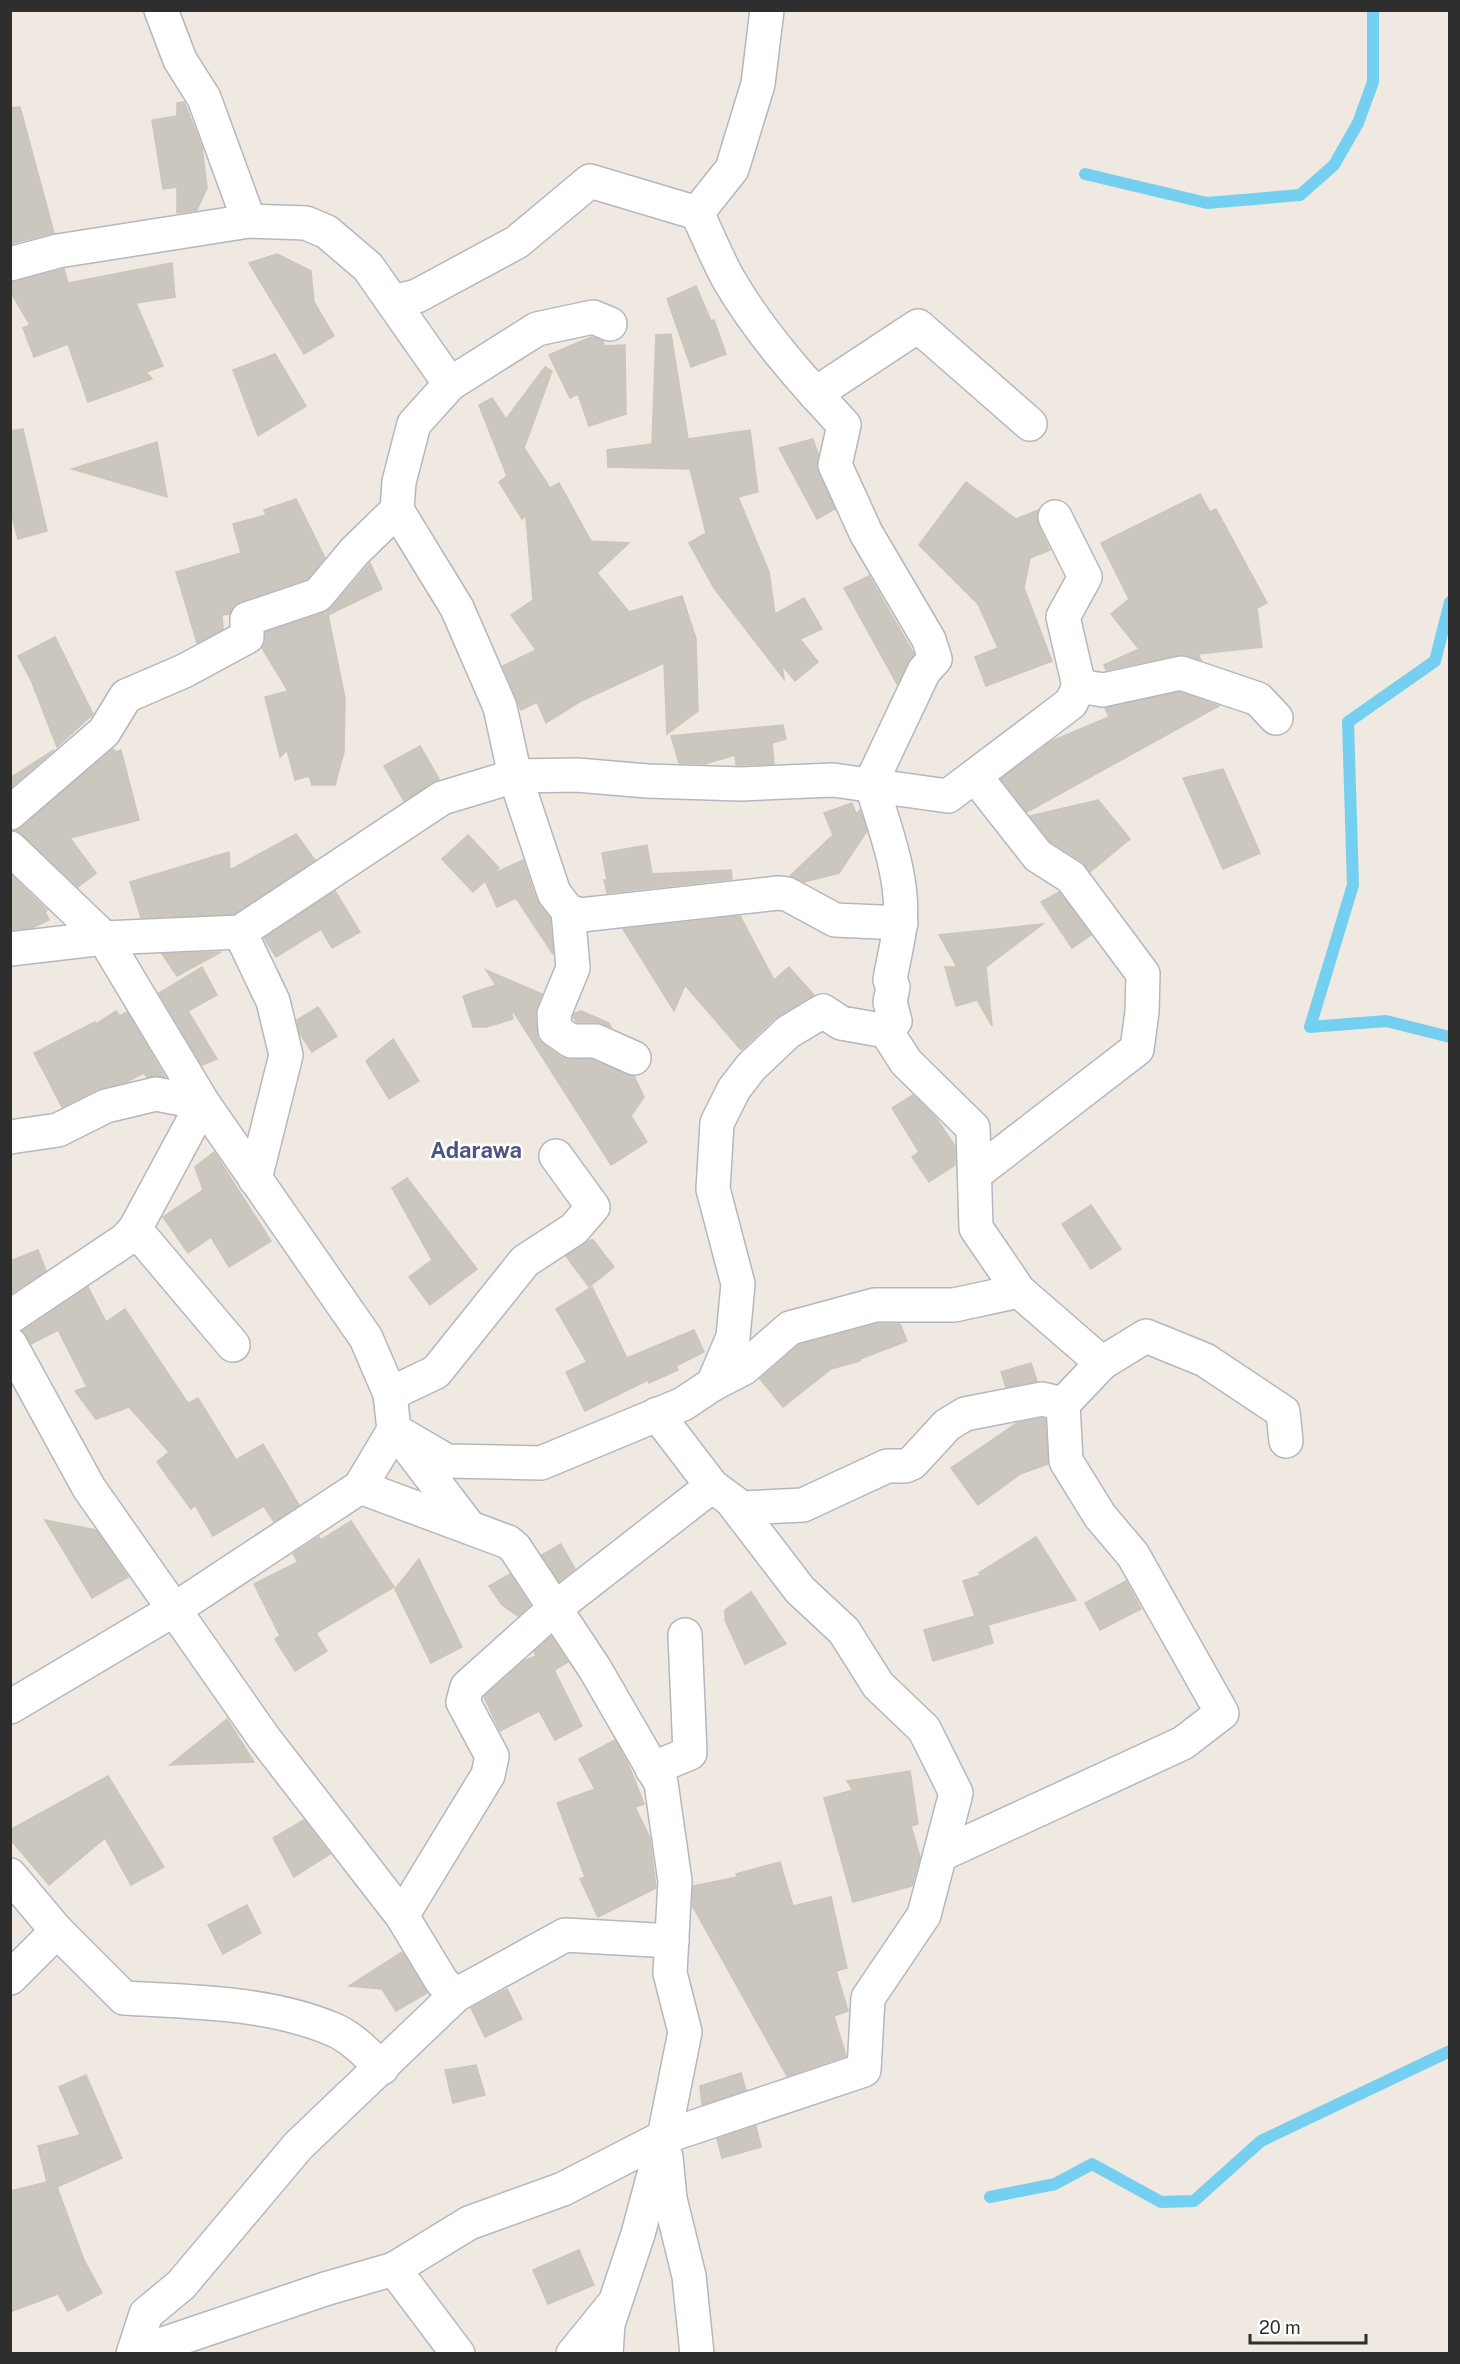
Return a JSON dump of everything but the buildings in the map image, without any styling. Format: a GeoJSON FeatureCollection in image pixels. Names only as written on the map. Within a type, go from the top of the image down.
{"type":"FeatureCollection","features":[{"type":"Feature","properties":{"kind":"street"},"geometry":{"type":"LineString","coordinates":[[161,10],[180,60],[204,98],[249,221]]}},
{"type":"Feature","properties":{"kind":"street"},"geometry":{"type":"LineString","coordinates":[[697,213],[732,169],[758,84],[767,10]]}},
{"type":"Feature","properties":{"kind":"street"},"geometry":{"type":"LineString","coordinates":[[393,302],[417,296],[517,242],[590,181],[697,213],[729,279],[761,328],[815,394],[844,425],[835,465],[866,533],[929,640],[935,659],[924,671],[871,783],[892,849],[901,923],[890,980],[893,987],[890,1002],[895,1021],[886,1031]]}},
{"type":"Feature","properties":{"kind":"street"},"geometry":{"type":"LineString","coordinates":[[10,264],[58,251],[249,221],[295,221],[327,232],[368,267],[450,384]]}},
{"type":"Feature","properties":{"kind":"street"},"geometry":{"type":"LineString","coordinates":[[610,324],[593,317],[537,328],[450,384],[414,424],[399,482],[397,510],[457,608],[500,707],[515,776],[554,893],[568,911],[573,968],[554,1014],[555,1030],[571,1041],[596,1041],[634,1058]]}},
{"type":"Feature","properties":{"kind":"street"},"geometry":{"type":"LineString","coordinates":[[815,394],[918,326],[1030,424]]}},
{"type":"Feature","properties":{"kind":"street"},"geometry":{"type":"LineString","coordinates":[[10,813],[104,732],[126,696],[184,671],[247,637],[247,619],[318,595],[354,552],[397,510]]}},
{"type":"Feature","properties":{"kind":"street"},"geometry":{"type":"LineString","coordinates":[[10,949],[104,938],[240,932],[442,798],[515,776],[577,775],[647,781],[741,784],[833,780],[871,783],[948,796],[1071,703],[1079,686],[1062,617],[1085,577],[1055,517]]}},
{"type":"Feature","properties":{"kind":"street"},"geometry":{"type":"LineString","coordinates":[[1079,686],[1103,690],[1181,673],[1258,699],[1275,718]]}},
{"type":"Feature","properties":{"kind":"street"},"geometry":{"type":"LineString","coordinates":[[975,776],[1038,855],[1071,877],[1143,974],[1142,1012],[1137,1049],[975,1174]]}},
{"type":"Feature","properties":{"kind":"street"},"geometry":{"type":"LineString","coordinates":[[10,848],[104,938],[203,1103],[366,1338],[390,1394],[394,1430],[469,1527]]}},
{"type":"Feature","properties":{"kind":"street"},"geometry":{"type":"LineString","coordinates":[[568,911],[581,915],[778,893],[787,894],[835,920],[901,923]]}},
{"type":"Feature","properties":{"kind":"street"},"geometry":{"type":"LineString","coordinates":[[240,932],[273,1001],[286,1054],[255,1179]]}},
{"type":"Feature","properties":{"kind":"street"},"geometry":{"type":"LineString","coordinates":[[713,1383],[733,1337],[738,1284],[713,1189],[717,1123],[734,1089],[751,1067],[788,1032],[823,1011],[841,1023],[886,1031],[906,1062],[973,1128],[976,1228],[1019,1291],[1102,1363]]}},
{"type":"Feature","properties":{"kind":"street"},"geometry":{"type":"LineString","coordinates":[[10,1137],[58,1130],[106,1106],[156,1094],[203,1103]]}},
{"type":"Feature","properties":{"kind":"street"},"geometry":{"type":"LineString","coordinates":[[10,1317],[113,1250],[135,1229],[203,1103]]}},
{"type":"Feature","properties":{"kind":"street"},"geometry":{"type":"LineString","coordinates":[[390,1394],[436,1372],[525,1261],[574,1229],[593,1207],[556,1156]]}},
{"type":"Feature","properties":{"kind":"street"},"geometry":{"type":"LineString","coordinates":[[135,1229],[233,1345]]}},
{"type":"Feature","properties":{"kind":"street"},"geometry":{"type":"LineString","coordinates":[[394,1430],[447,1461],[542,1463],[683,1404],[713,1383],[744,1368],[790,1328],[875,1305],[954,1305],[1019,1291]]}},
{"type":"Feature","properties":{"kind":"street"},"geometry":{"type":"LineString","coordinates":[[940,1855],[1183,1743],[1222,1713],[1132,1555],[1100,1516],[1066,1461],[1063,1404],[1102,1363],[1146,1336],[1205,1360],[1283,1412],[1286,1441]]}},
{"type":"Feature","properties":{"kind":"street"},"geometry":{"type":"LineString","coordinates":[[10,1344],[81,1476],[264,1738],[402,1916],[442,1982],[456,1995]]}},
{"type":"Feature","properties":{"kind":"street"},"geometry":{"type":"LineString","coordinates":[[723,1495],[751,1508],[803,1505],[814,1502],[887,1466],[905,1466],[912,1463],[947,1425],[965,1414],[1042,1399],[1063,1404]]}},
{"type":"Feature","properties":{"kind":"street"},"geometry":{"type":"LineString","coordinates":[[155,2354],[163,2344],[324,2289],[394,2269],[470,2223],[563,2189],[664,2137],[864,2070],[868,1998],[924,1915],[956,1793],[924,1729],[878,1685],[844,1631],[800,1590],[657,1414]]}},
{"type":"Feature","properties":{"kind":"street"},"geometry":{"type":"LineString","coordinates":[[10,1707],[175,1609],[360,1487],[394,1430]]}},
{"type":"Feature","properties":{"kind":"street"},"geometry":{"type":"LineString","coordinates":[[360,1487],[508,1542],[515,1548],[595,1669],[661,1783],[675,1881],[670,1973],[685,2032],[664,2137],[638,2234],[607,2330],[606,2354]]}},
{"type":"Feature","properties":{"kind":"street"},"geometry":{"type":"LineString","coordinates":[[402,1916],[488,1775],[491,1766],[492,1756],[464,1702],[467,1687],[554,1609],[723,1495]]}},
{"type":"Feature","properties":{"kind":"street"},"geometry":{"type":"LineString","coordinates":[[652,1769],[690,1752],[685,1635]]}},
{"type":"Feature","properties":{"kind":"street"},"geometry":{"type":"LineString","coordinates":[[10,1875],[57,1931],[124,1998],[198,2002],[280,2013],[333,2029],[358,2045],[382,2068]]}},
{"type":"Feature","properties":{"kind":"street"},"geometry":{"type":"LineString","coordinates":[[10,1978],[57,1931]]}},
{"type":"Feature","properties":{"kind":"street"},"geometry":{"type":"LineString","coordinates":[[133,2354],[146,2314],[181,2285],[298,2146],[456,1995],[565,1935],[672,1941]]}},
{"type":"Feature","properties":{"kind":"street"},"geometry":{"type":"LineString","coordinates":[[664,2137],[670,2199],[689,2276],[697,2354]]}},
{"type":"Feature","properties":{"kind":"street"},"geometry":{"type":"LineString","coordinates":[[394,2269],[458,2354]]}},
{"type":"Feature","properties":{"kind":"street"},"geometry":{"type":"LineString","coordinates":[[573,2354],[615,2301]]}},
{"type":"Feature","properties":{"kind":"waterway"},"geometry":{"type":"LineString","coordinates":[[1085,174],[1207,203],[1300,195],[1334,165],[1358,123],[1373,82],[1373,10]]}},
{"type":"Feature","properties":{"kind":"waterway"},"geometry":{"type":"LineString","coordinates":[[1450,602],[1435,661],[1348,722],[1353,885],[1310,1027],[1386,1021],[1450,1037]]}},
{"type":"Feature","properties":{"kind":"waterway"},"geometry":{"type":"LineString","coordinates":[[990,2197],[1055,2184],[1092,2164],[1161,2202],[1194,2201],[1261,2141],[1450,2051]]}},
{"type":"Feature","properties":{"kind":"district","name":"Adarawa"},"geometry":{"type":"Point","coordinates":[476,1150]}}]}
